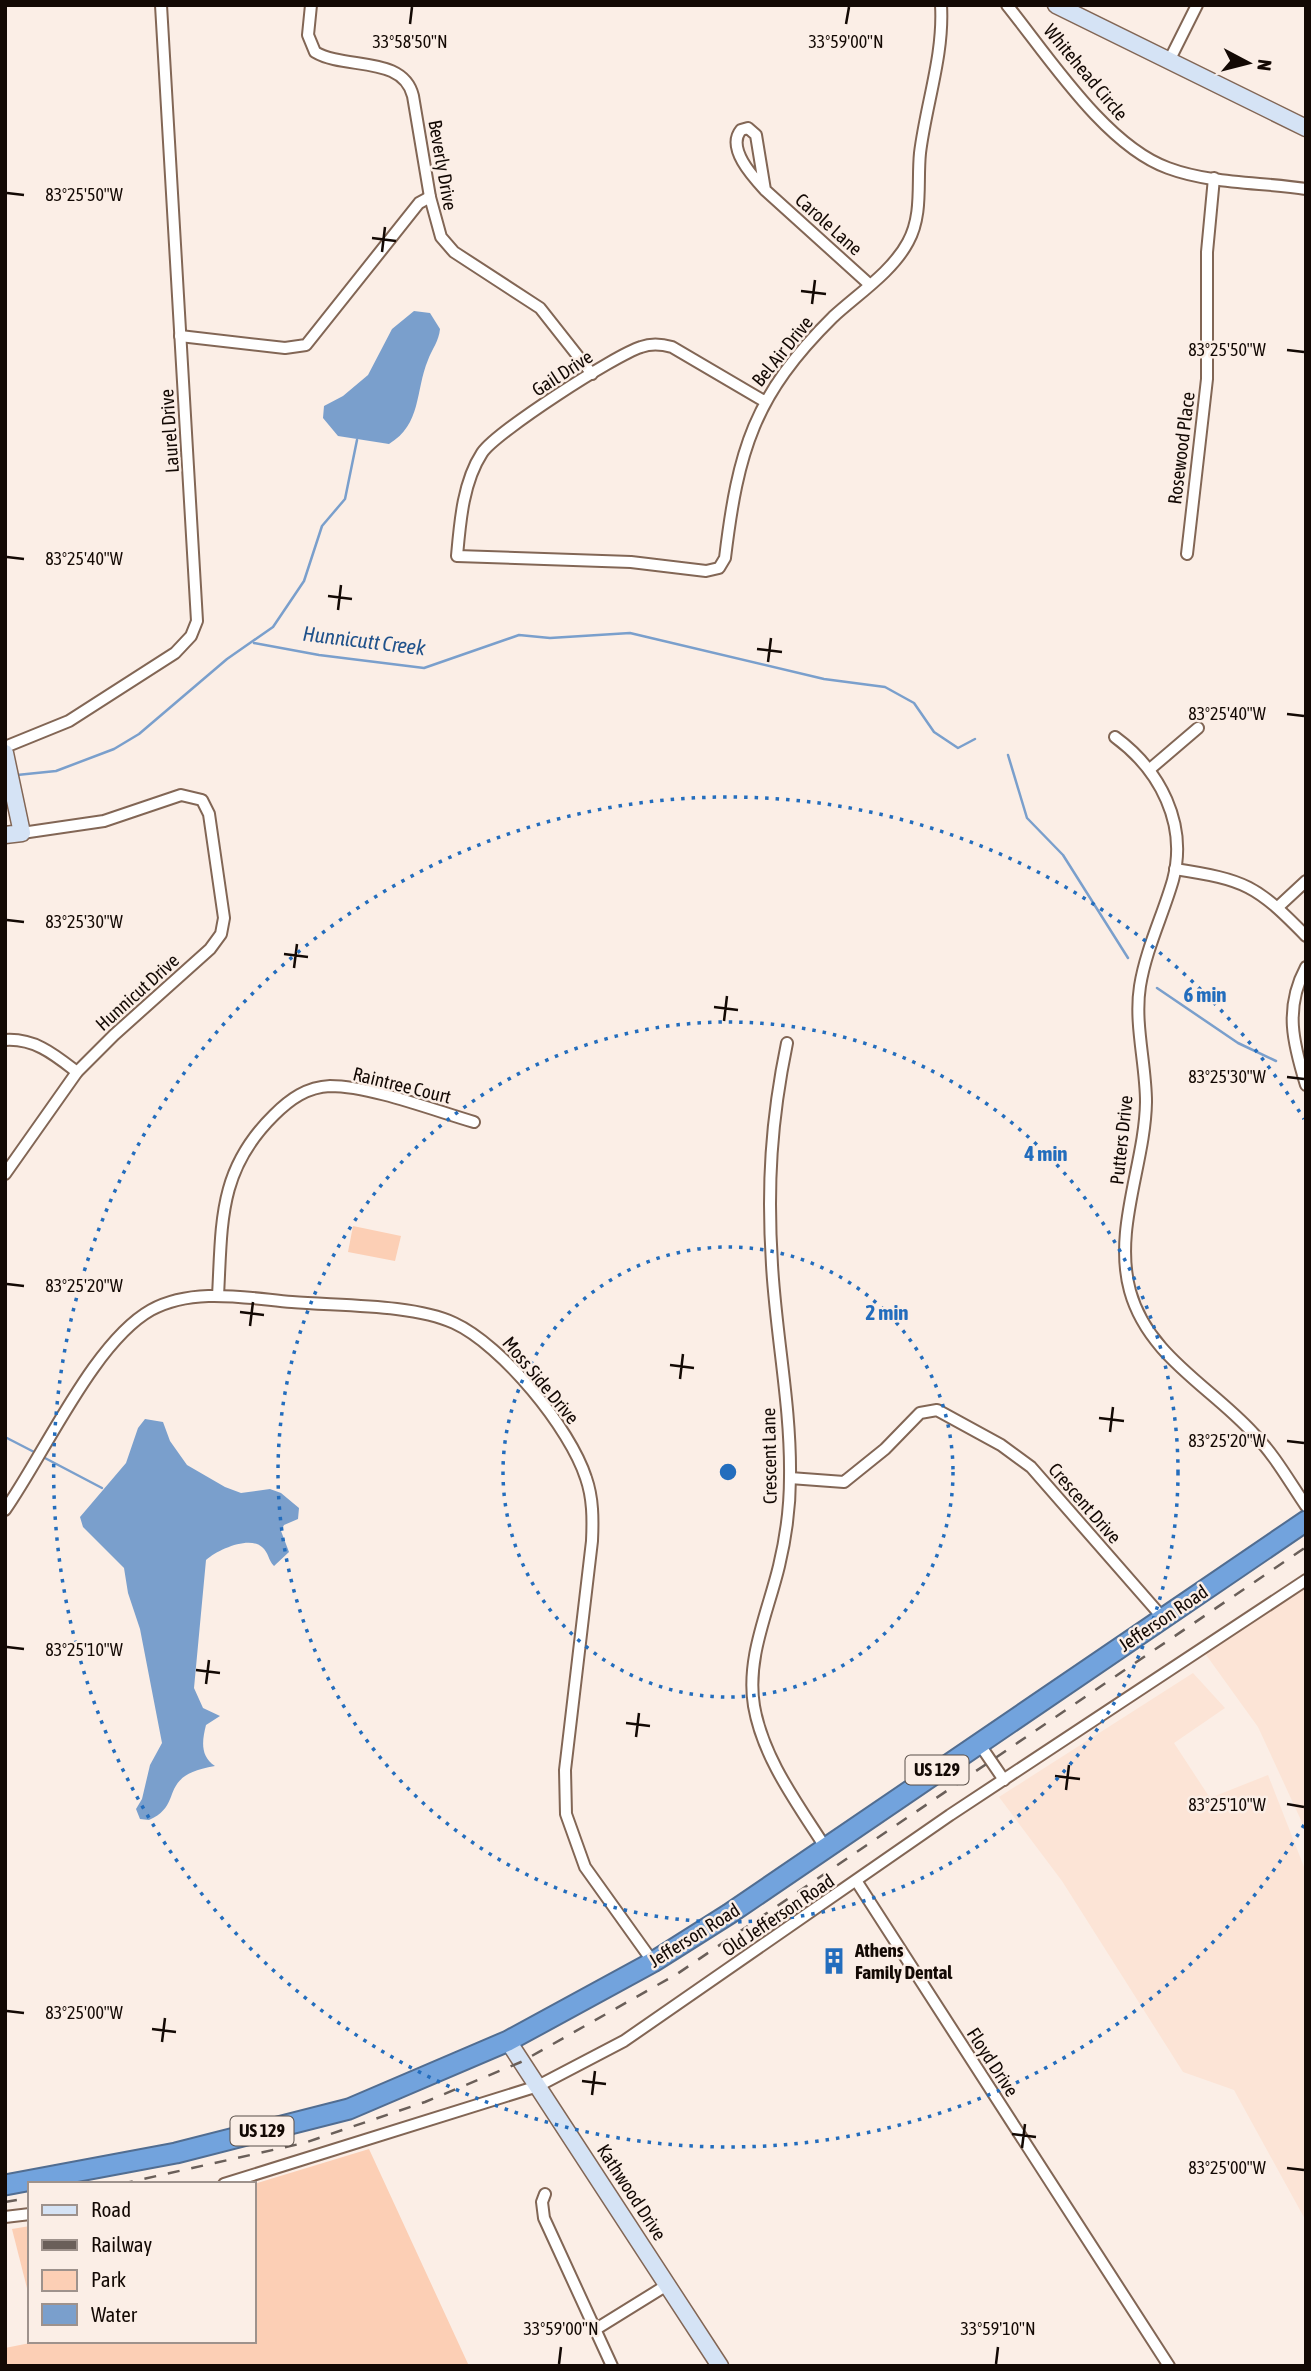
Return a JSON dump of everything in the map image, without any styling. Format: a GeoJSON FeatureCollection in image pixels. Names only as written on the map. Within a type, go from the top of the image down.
{"type":"FeatureCollection","features":[{"type":"Feature","properties":{"kind":"highway","name":"Jefferson Road"},"geometry":{"type":"LineString","coordinates":[[5,2185],[176,2153],[349,2109],[508,2041],[653,1962],[1306,1521]]}},
{"type":"Feature","properties":{"kind":"street","name":"Laurel Drive"},"geometry":{"type":"LineString","coordinates":[[5,747],[69,721],[175,653],[194,630],[198,612],[160,5]]}},
{"type":"Feature","properties":{"kind":"street","name":"Beverly Drive"},"geometry":{"type":"LineString","coordinates":[[311,5],[308,35],[315,52],[393,71],[408,83],[413,96],[437,227],[447,245],[540,308],[592,374]]}},
{"type":"Feature","properties":{"kind":"street","name":"Bel Air Drive"},"geometry":{"type":"LineString","coordinates":[[457,556],[638,562],[706,572],[719,568],[725,558],[743,457],[764,401],[801,352],[897,259],[914,230],[920,153],[941,40],[942,5]]}},
{"type":"Feature","properties":{"kind":"street","name":"Whitehead Circle"},"geometry":{"type":"LineString","coordinates":[[1007,5],[1116,136],[1161,165],[1214,178],[1306,189]]}},
{"type":"Feature","properties":{"kind":"street"},"geometry":{"type":"LineString","coordinates":[[1056,5],[1306,128]]}},
{"type":"Feature","properties":{"kind":"street"},"geometry":{"type":"LineString","coordinates":[[1170,61],[1197,5]]}},
{"type":"Feature","properties":{"kind":"street","name":"Carole Lane"},"geometry":{"type":"LineString","coordinates":[[765,190],[756,135],[748,128],[741,130],[737,139],[742,159],[765,190],[869,284]]}},
{"type":"Feature","properties":{"kind":"street","name":"Rosewood Place"},"geometry":{"type":"LineString","coordinates":[[1186,554],[1207,379],[1207,252],[1214,178]]}},
{"type":"Feature","properties":{"kind":"street"},"geometry":{"type":"LineString","coordinates":[[180,336],[285,348],[306,345],[419,203],[430,197]]}},
{"type":"Feature","properties":{"kind":"street","name":"Gail Drive"},"geometry":{"type":"LineString","coordinates":[[457,556],[460,524],[470,479],[484,451],[504,432],[630,351],[648,345],[664,345],[690,355],[764,401]]}},
{"type":"Feature","properties":{"kind":"street"},"geometry":{"type":"LineString","coordinates":[[1150,769],[1198,728]]}},
{"type":"Feature","properties":{"kind":"street","name":"Putters Drive"},"geometry":{"type":"LineString","coordinates":[[1115,737],[1150,769],[1171,813],[1177,850],[1175,869],[1140,988],[1146,1100],[1126,1243],[1127,1276],[1137,1311],[1158,1346],[1254,1433],[1306,1506]]}},
{"type":"Feature","properties":{"kind":"street"},"geometry":{"type":"LineString","coordinates":[[5,753],[22,833],[5,835]]}},
{"type":"Feature","properties":{"kind":"street","name":"Hunnicut Drive"},"geometry":{"type":"LineString","coordinates":[[5,1174],[77,1072],[218,939],[223,926],[223,907],[209,814],[202,800],[181,795],[104,821],[22,833]]}},
{"type":"Feature","properties":{"kind":"street"},"geometry":{"type":"LineString","coordinates":[[1175,869],[1232,879],[1256,890],[1278,907],[1306,936]]}},
{"type":"Feature","properties":{"kind":"street"},"geometry":{"type":"LineString","coordinates":[[1278,907],[1306,880]]}},
{"type":"Feature","properties":{"kind":"street"},"geometry":{"type":"LineString","coordinates":[[1306,967],[1295,991],[1291,1026],[1306,1085]]}},
{"type":"Feature","properties":{"kind":"street"},"geometry":{"type":"LineString","coordinates":[[5,1040],[26,1041],[43,1047],[77,1072]]}},
{"type":"Feature","properties":{"kind":"street","name":"Crescent Lane"},"geometry":{"type":"LineString","coordinates":[[787,1043],[772,1121],[770,1151],[772,1266],[788,1413],[790,1478],[784,1543],[756,1648],[752,1688],[758,1724],[766,1749],[825,1847]]}},
{"type":"Feature","properties":{"kind":"street","name":"Raintree Court"},"geometry":{"type":"LineString","coordinates":[[218,1296],[223,1205],[229,1180],[255,1133],[299,1094],[314,1088],[345,1087],[474,1122]]}},
{"type":"Feature","properties":{"kind":"street","name":"Moss Side Drive"},"geometry":{"type":"LineString","coordinates":[[5,1510],[117,1336],[152,1309],[170,1302],[218,1296],[415,1312],[453,1323],[483,1340],[504,1359],[569,1440],[587,1480],[593,1517],[565,1770],[566,1814],[585,1867],[653,1962]]}},
{"type":"Feature","properties":{"kind":"street","name":"Crescent Drive"},"geometry":{"type":"LineString","coordinates":[[790,1478],[844,1482],[885,1449],[920,1413],[937,1410],[1001,1445],[1031,1467],[1163,1618]]}},
{"type":"Feature","properties":{"kind":"street","name":"Old Jefferson Road"},"geometry":{"type":"LineString","coordinates":[[230,2182],[538,2087],[624,2041],[1003,1780],[1306,1580]]}},
{"type":"Feature","properties":{"kind":"street"},"geometry":{"type":"LineString","coordinates":[[978,1742],[1003,1780]]}},
{"type":"Feature","properties":{"kind":"street","name":"Floyd Drive"},"geometry":{"type":"LineString","coordinates":[[857,1882],[1169,2366]]}},
{"type":"Feature","properties":{"kind":"street","name":"Kathwood Drive"},"geometry":{"type":"LineString","coordinates":[[508,2041],[720,2366]]}},
{"type":"Feature","properties":{"kind":"street"},"geometry":{"type":"LineString","coordinates":[[545,2194],[542,2203],[544,2218],[612,2366]]}},
{"type":"Feature","properties":{"kind":"street"},"geometry":{"type":"LineString","coordinates":[[5,2217],[28,2214]]}},
{"type":"Feature","properties":{"kind":"street"},"geometry":{"type":"LineString","coordinates":[[596,2329],[667,2285]]}},
{"type":"Feature","properties":{"kind":"shaded area"},"geometry":{"type":"Polygon","coordinates":[[[1306,1587],[1306,1831],[1258,1727],[1204,1652],[1306,1587]]]}},
{"type":"Feature","properties":{"kind":"shaded area"},"geometry":{"type":"Polygon","coordinates":[[[1193,1673],[1225,1708],[1174,1743],[1210,1798],[1268,1775],[1306,1872],[1306,2221],[1234,2090],[1183,2072],[1062,1881],[999,1797],[1193,1673]]]}},
{"type":"Feature","properties":{"kind":"green space"},"geometry":{"type":"Polygon","coordinates":[[[353,1226],[401,1236],[395,1261],[348,1252],[353,1226]]]}},
{"type":"Feature","properties":{"kind":"green space"},"geometry":{"type":"Polygon","coordinates":[[[369,2149],[469,2366],[5,2366],[5,2348],[30,2343],[256,2343],[256,2183],[369,2149]]]}},
{"type":"Feature","properties":{"kind":"green space"},"geometry":{"type":"Polygon","coordinates":[[[28,2226],[28,2292],[12,2229],[28,2226]]]}},
{"type":"Feature","properties":{"kind":"water"},"geometry":{"type":"Polygon","coordinates":[[[414,311],[430,313],[440,329],[407,427],[389,444],[338,436],[323,418],[324,406],[343,396],[368,375],[392,329],[414,311]]]}},
{"type":"Feature","properties":{"kind":"water"},"geometry":{"type":"Polygon","coordinates":[[[145,1419],[163,1422],[170,1441],[187,1465],[225,1487],[241,1493],[270,1489],[281,1493],[299,1508],[298,1519],[284,1525],[281,1531],[289,1552],[274,1566],[262,1547],[250,1543],[226,1548],[206,1560],[194,1688],[203,1708],[220,1716],[206,1725],[204,1737],[203,1748],[207,1758],[215,1766],[185,1776],[178,1783],[166,1806],[149,1820],[140,1819],[136,1809],[142,1799],[150,1765],[162,1743],[140,1629],[128,1593],[124,1568],[83,1527],[80,1517],[126,1463],[138,1428],[145,1419]]]}},
{"type":"Feature","properties":{"kind":"waterway","name":"Hunnicutt Creek"},"geometry":{"type":"LineString","coordinates":[[17,775],[56,771],[114,749],[139,734],[227,659],[273,627],[304,581],[322,526],[345,499],[357,440]]}},
{"type":"Feature","properties":{"kind":"waterway","name":"Hunnicutt Creek"},"geometry":{"type":"LineString","coordinates":[[254,643],[319,655],[424,668],[519,635],[550,638],[630,633],[824,679],[885,687],[914,703],[934,732],[958,748],[975,739]]}},
{"type":"Feature","properties":{"kind":"waterway","name":"Hunnicutt Creek"},"geometry":{"type":"LineString","coordinates":[[1008,755],[1027,818],[1063,855],[1128,958]]}},
{"type":"Feature","properties":{"kind":"waterway","name":"Hunnicutt Creek"},"geometry":{"type":"LineString","coordinates":[[1157,988],[1238,1043],[1276,1061]]}},
{"type":"Feature","properties":{"kind":"waterway"},"geometry":{"type":"LineString","coordinates":[[5,1437],[38,1454]]}},
{"type":"Feature","properties":{"kind":"waterway"},"geometry":{"type":"LineString","coordinates":[[43,1457],[102,1488]]}},
{"type":"Feature","properties":{"kind":"railway"},"geometry":{"type":"LineString","coordinates":[[130,2182],[304,2143],[425,2102],[521,2062],[677,1974],[1306,1547]]}},
{"type":"Feature","properties":{"kind":"railway"},"geometry":{"type":"LineString","coordinates":[[5,2202],[28,2198]]}},
{"type":"Feature","properties":{"kind":"place","name":"Athens Family Dental"},"geometry":{"type":"Point","coordinates":[834,1961]}}]}
